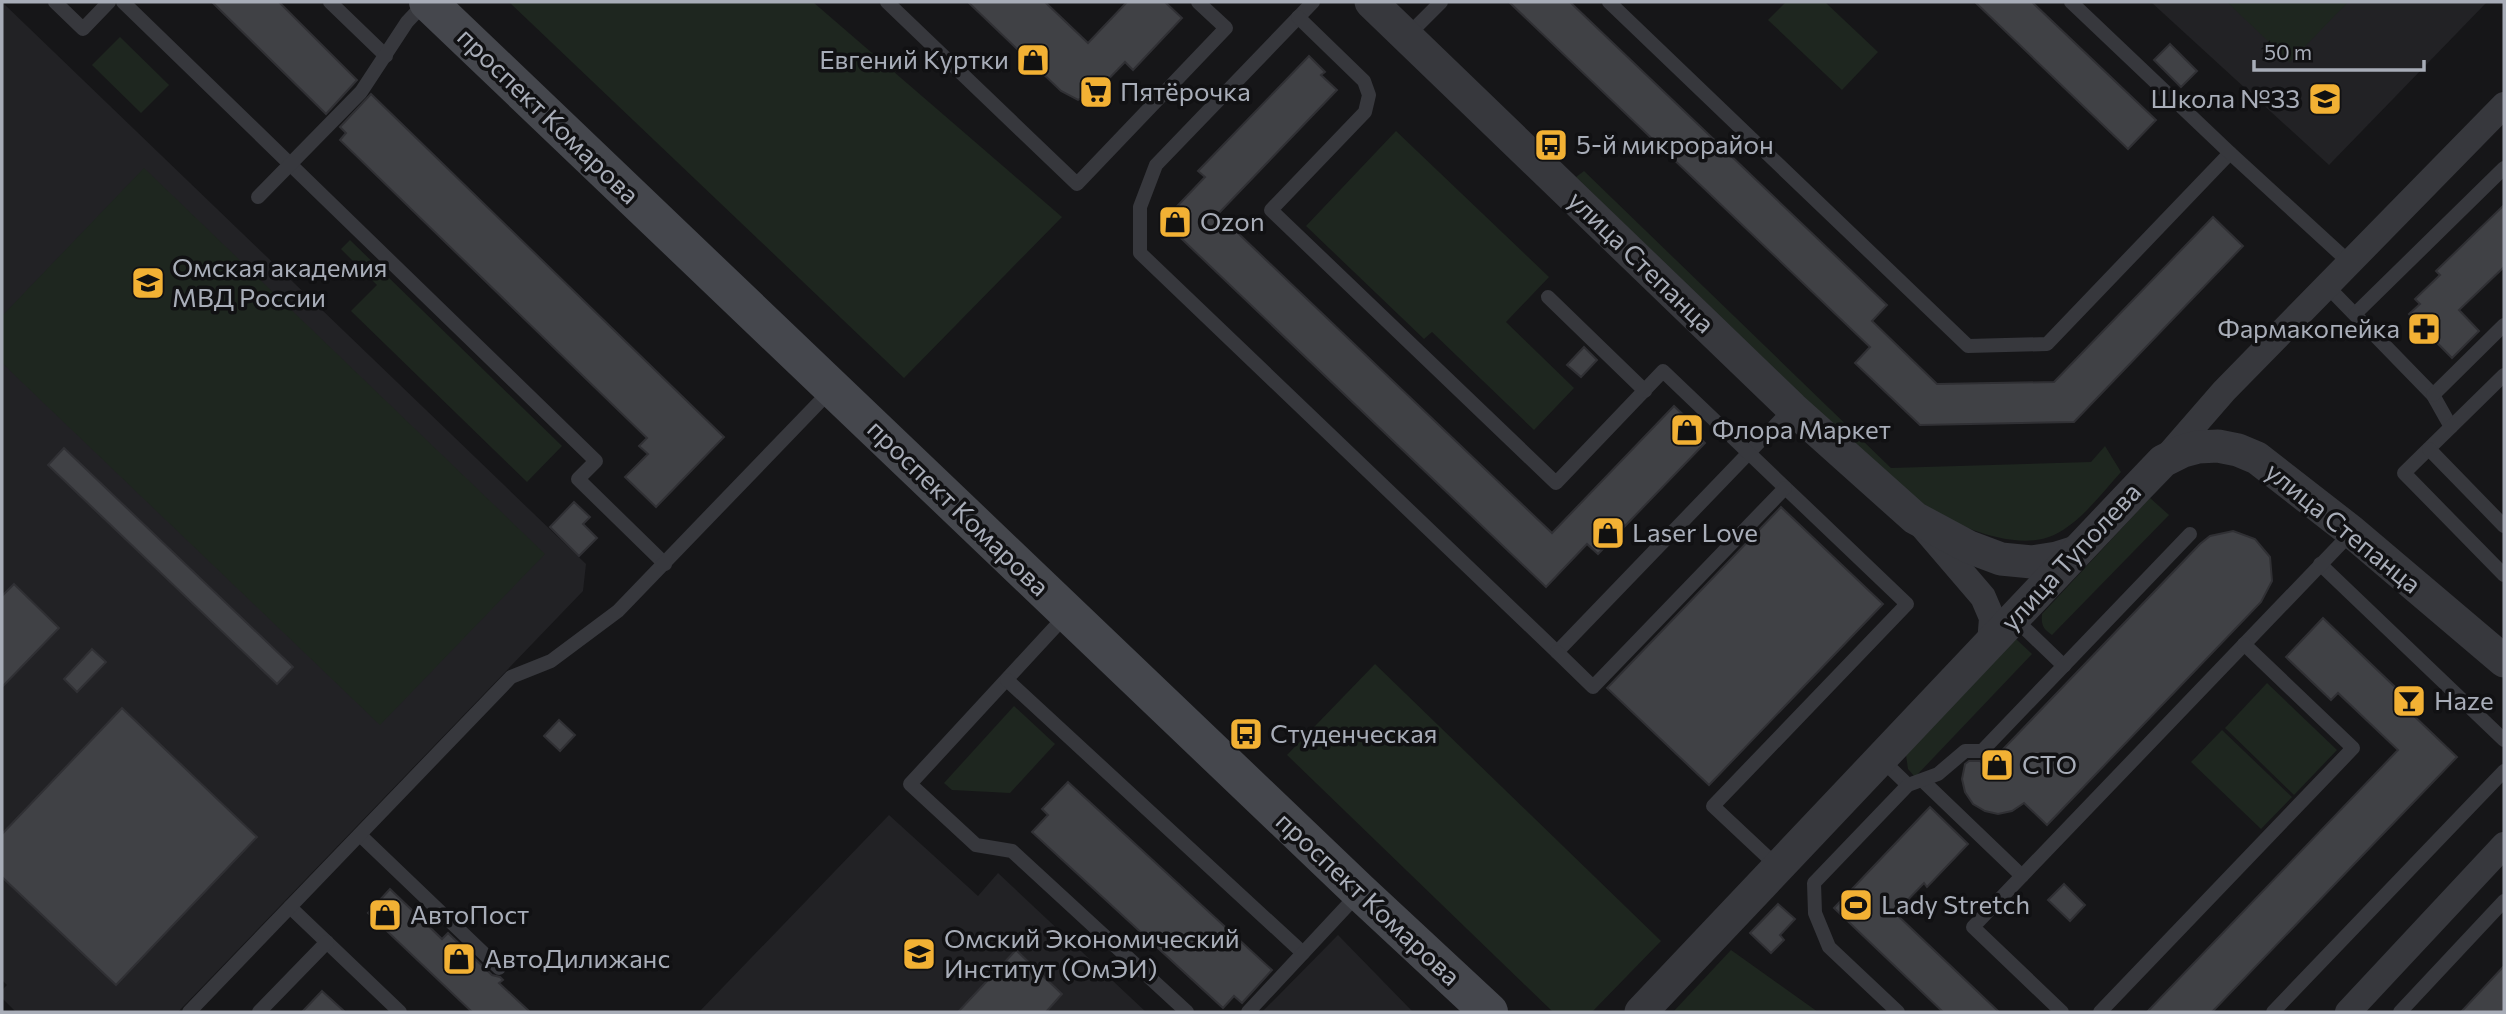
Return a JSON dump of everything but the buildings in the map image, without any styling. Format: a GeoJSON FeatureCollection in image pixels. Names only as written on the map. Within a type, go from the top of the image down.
{"type":"FeatureCollection","features":[{"type":"Feature","properties":{"kind":"main road","name":"проспект Комарова"},"geometry":{"type":"LineString","coordinates":[[427,2],[1489,1012]]}},
{"type":"Feature","properties":{"kind":"street","name":"улица Степанца"},"geometry":{"type":"LineString","coordinates":[[1371,2],[1792,408],[1915,518],[1983,597],[1992,618],[1990,643]]}},
{"type":"Feature","properties":{"kind":"street","name":"улица Туполева"},"geometry":{"type":"LineString","coordinates":[[1641,1012],[2163,461],[2224,391],[2504,105]]}},
{"type":"Feature","properties":{"kind":"street"},"geometry":{"type":"LineString","coordinates":[[2224,391],[2220,407],[2221,423],[2227,438],[2238,450]]}},
{"type":"Feature","properties":{"kind":"street","name":"улица Степанца"},"geometry":{"type":"LineString","coordinates":[[2163,461],[2183,451],[2218,446],[2238,450],[2265,464],[2352,532],[2504,661]]}},
{"type":"Feature","properties":{"kind":"street","name":"улица Степанца"},"geometry":{"type":"LineString","coordinates":[[1915,518],[1969,547],[2001,559],[2032,562],[2076,552]]}},
{"type":"Feature","properties":{"kind":"street"},"geometry":{"type":"LineString","coordinates":[[2348,1012],[2504,845]]}},
{"type":"Feature","properties":{"kind":"lane"},"geometry":{"type":"LineString","coordinates":[[55,2],[83,29],[109,2]]}},
{"type":"Feature","properties":{"kind":"lane"},"geometry":{"type":"LineString","coordinates":[[122,2],[596,461],[578,480],[665,564]]}},
{"type":"Feature","properties":{"kind":"lane"},"geometry":{"type":"LineString","coordinates":[[330,2],[386,57]]}},
{"type":"Feature","properties":{"kind":"lane"},"geometry":{"type":"LineString","coordinates":[[258,197],[361,92],[407,22],[427,2]]}},
{"type":"Feature","properties":{"kind":"lane"},"geometry":{"type":"LineString","coordinates":[[887,2],[1077,184],[1226,29],[1198,2]]}},
{"type":"Feature","properties":{"kind":"lane"},"geometry":{"type":"LineString","coordinates":[[1313,2],[1156,165],[1140,207],[1140,253],[1593,687],[1785,488]]}},
{"type":"Feature","properties":{"kind":"lane"},"geometry":{"type":"LineString","coordinates":[[1407,36],[1441,2]]}},
{"type":"Feature","properties":{"kind":"lane"},"geometry":{"type":"LineString","coordinates":[[1609,2],[1968,346],[2047,344],[2230,153]]}},
{"type":"Feature","properties":{"kind":"lane"},"geometry":{"type":"LineString","coordinates":[[2071,2],[2349,262]]}},
{"type":"Feature","properties":{"kind":"lane"},"geometry":{"type":"LineString","coordinates":[[1298,18],[1364,81],[1368,96],[1366,112],[1271,210],[1556,483],[1663,371],[1906,604],[1713,806],[1779,867]]}},
{"type":"Feature","properties":{"kind":"lane"},"geometry":{"type":"LineString","coordinates":[[2355,314],[2504,168]]}},
{"type":"Feature","properties":{"kind":"lane"},"geometry":{"type":"LineString","coordinates":[[2326,285],[2433,395],[2451,427]]}},
{"type":"Feature","properties":{"kind":"lane"},"geometry":{"type":"LineString","coordinates":[[1548,297],[1645,391]]}},
{"type":"Feature","properties":{"kind":"lane"},"geometry":{"type":"LineString","coordinates":[[2433,395],[2504,325]]}},
{"type":"Feature","properties":{"kind":"lane"},"geometry":{"type":"LineString","coordinates":[[2504,375],[2404,473],[2504,575]]}},
{"type":"Feature","properties":{"kind":"lane"},"geometry":{"type":"LineString","coordinates":[[192,1011],[511,677],[551,661],[618,611],[833,388]]}},
{"type":"Feature","properties":{"kind":"lane"},"geometry":{"type":"LineString","coordinates":[[1557,652],[1792,408]]}},
{"type":"Feature","properties":{"kind":"lane"},"geometry":{"type":"LineString","coordinates":[[2428,449],[2504,526]]}},
{"type":"Feature","properties":{"kind":"lane"},"geometry":{"type":"LineString","coordinates":[[2063,1012],[1973,927],[2352,532]]}},
{"type":"Feature","properties":{"kind":"lane"},"geometry":{"type":"LineString","coordinates":[[1898,1012],[1829,947],[1815,913],[1814,883],[1915,783],[1938,774],[1965,751],[1982,751],[2190,534]]}},
{"type":"Feature","properties":{"kind":"lane"},"geometry":{"type":"LineString","coordinates":[[2320,564],[2504,740]]}},
{"type":"Feature","properties":{"kind":"lane"},"geometry":{"type":"LineString","coordinates":[[1068,613],[910,784],[976,845],[1012,851],[1186,1012]]}},
{"type":"Feature","properties":{"kind":"lane"},"geometry":{"type":"LineString","coordinates":[[2014,618],[2064,666]]}},
{"type":"Feature","properties":{"kind":"lane"},"geometry":{"type":"LineString","coordinates":[[2100,1012],[2353,748],[2244,644]]}},
{"type":"Feature","properties":{"kind":"lane"},"geometry":{"type":"LineString","coordinates":[[1007,680],[1303,953]]}},
{"type":"Feature","properties":{"kind":"lane"},"geometry":{"type":"LineString","coordinates":[[1881,758],[1915,783],[2022,876]]}},
{"type":"Feature","properties":{"kind":"lane"},"geometry":{"type":"LineString","coordinates":[[2273,1012],[2504,771]]}},
{"type":"Feature","properties":{"kind":"lane"},"geometry":{"type":"LineString","coordinates":[[360,835],[499,968]]}},
{"type":"Feature","properties":{"kind":"lane"},"geometry":{"type":"LineString","coordinates":[[1248,1012],[1360,892]]}},
{"type":"Feature","properties":{"kind":"lane"},"geometry":{"type":"LineString","coordinates":[[2400,1012],[2504,901]]}},
{"type":"Feature","properties":{"kind":"lane"},"geometry":{"type":"LineString","coordinates":[[290,907],[400,1012]]}},
{"type":"Feature","properties":{"kind":"lane"},"geometry":{"type":"LineString","coordinates":[[259,1012],[327,942]]}},
{"type":"Feature","properties":{"kind":"shaded area","name":"Омская академия МВД России"},"geometry":{"type":"Polygon","coordinates":[[[2,2],[586,564],[583,591],[178,1012],[16,1012],[2,998],[2,990],[7,985],[2,980],[2,2]]]}},
{"type":"Feature","properties":{"kind":"shaded area"},"geometry":{"type":"Polygon","coordinates":[[[509,2],[813,2],[1062,217],[904,378],[509,2]]]}},
{"type":"Feature","properties":{"kind":"shaded area"},"geometry":{"type":"Polygon","coordinates":[[[1786,2],[1825,2],[1878,52],[1842,90],[1768,20],[1786,2]]]}},
{"type":"Feature","properties":{"kind":"shaded area","name":"Школа №33"},"geometry":{"type":"Polygon","coordinates":[[[2151,2],[2487,2],[2329,165],[2151,2]]]}},
{"type":"Feature","properties":{"kind":"shaded area"},"geometry":{"type":"Polygon","coordinates":[[[2227,2],[2348,2],[2290,62],[2227,2]]]}},
{"type":"Feature","properties":{"kind":"shaded area"},"geometry":{"type":"Polygon","coordinates":[[[120,37],[169,85],[141,113],[92,65],[120,37]]]}},
{"type":"Feature","properties":{"kind":"shaded area"},"geometry":{"type":"Polygon","coordinates":[[[1396,131],[1549,277],[1506,322],[1574,388],[1534,430],[1432,332],[1424,339],[1306,226],[1396,131]]]}},
{"type":"Feature","properties":{"kind":"shaded area"},"geometry":{"type":"Polygon","coordinates":[[[144,168],[545,554],[380,725],[2,363],[2,316],[144,168]]]}},
{"type":"Feature","properties":{"kind":"shaded area"},"geometry":{"type":"Polygon","coordinates":[[[1584,171],[1891,468],[2091,462],[2105,446],[2121,472],[2073,523],[2054,535],[2039,540],[2023,541],[1989,535],[1955,523],[1926,508],[1882,476],[1576,177],[1584,171]]]}},
{"type":"Feature","properties":{"kind":"shaded area"},"geometry":{"type":"Polygon","coordinates":[[[350,240],[562,446],[527,482],[351,311],[377,285],[341,249],[350,240]]]}},
{"type":"Feature","properties":{"kind":"shaded area"},"geometry":{"type":"Polygon","coordinates":[[[2150,498],[2169,515],[2052,635],[2049,633],[2043,626],[2042,614],[2150,498]]]}},
{"type":"Feature","properties":{"kind":"shaded area"},"geometry":{"type":"Polygon","coordinates":[[[2016,639],[2032,654],[1915,777],[1908,769],[1906,755],[2016,639]]]}},
{"type":"Feature","properties":{"kind":"shaded area"},"geometry":{"type":"Polygon","coordinates":[[[1375,664],[1661,941],[1592,1012],[1553,1012],[1287,755],[1375,664]]]}},
{"type":"Feature","properties":{"kind":"shaded area"},"geometry":{"type":"Polygon","coordinates":[[[2267,683],[2337,750],[2294,795],[2225,728],[2267,683]]]}},
{"type":"Feature","properties":{"kind":"shaded area"},"geometry":{"type":"Polygon","coordinates":[[[1014,706],[1055,744],[1010,793],[952,790],[944,783],[1014,706]]]}},
{"type":"Feature","properties":{"kind":"shaded area"},"geometry":{"type":"Polygon","coordinates":[[[2222,730],[2292,797],[2261,829],[2191,762],[2222,730]]]}},
{"type":"Feature","properties":{"kind":"shaded area","name":"Омский Экономический Институт (ОмЭИ)"},"geometry":{"type":"Polygon","coordinates":[[[889,815],[978,896],[998,873],[1146,1012],[699,1012],[889,815]]]}},
{"type":"Feature","properties":{"kind":"shaded area","name":"Омский Экономический Институт (ОмЭИ)"},"geometry":{"type":"Polygon","coordinates":[[[1338,935],[1413,1012],[1262,1012],[1338,935]]]}},
{"type":"Feature","properties":{"kind":"shaded area"},"geometry":{"type":"Polygon","coordinates":[[[1731,950],[1818,1012],[1673,1012],[1731,950]]]}},
{"type":"Feature","properties":{"kind":"place","name":"Евгений Куртки"},"geometry":{"type":"Point","coordinates":[1033,60]}},
{"type":"Feature","properties":{"kind":"place","name":"Пятёрочка"},"geometry":{"type":"Point","coordinates":[1096,92]}},
{"type":"Feature","properties":{"kind":"place","name":"Школа №33"},"geometry":{"type":"Point","coordinates":[2325,99]}},
{"type":"Feature","properties":{"kind":"place","name":"5-й микрорайон"},"geometry":{"type":"Point","coordinates":[1551,145]}},
{"type":"Feature","properties":{"kind":"place","name":"Ozon"},"geometry":{"type":"Point","coordinates":[1175,222]}},
{"type":"Feature","properties":{"kind":"place","name":"Омская академия МВД России"},"geometry":{"type":"Point","coordinates":[148,283]}},
{"type":"Feature","properties":{"kind":"place","name":"Фармакопейка"},"geometry":{"type":"Point","coordinates":[2424,329]}},
{"type":"Feature","properties":{"kind":"place","name":"Флора Маркет"},"geometry":{"type":"Point","coordinates":[1687,430]}},
{"type":"Feature","properties":{"kind":"place","name":"Laser Love"},"geometry":{"type":"Point","coordinates":[1608,533]}},
{"type":"Feature","properties":{"kind":"place","name":"Haze"},"geometry":{"type":"Point","coordinates":[2409,701]}},
{"type":"Feature","properties":{"kind":"place","name":"Студенческая"},"geometry":{"type":"Point","coordinates":[1246,734]}},
{"type":"Feature","properties":{"kind":"place","name":"СТО"},"geometry":{"type":"Point","coordinates":[1997,765]}},
{"type":"Feature","properties":{"kind":"place","name":"Lady Stretch"},"geometry":{"type":"Point","coordinates":[1856,905]}},
{"type":"Feature","properties":{"kind":"place","name":"АвтоПост"},"geometry":{"type":"Point","coordinates":[385,915]}},
{"type":"Feature","properties":{"kind":"place","name":"Омский Экономический Институт (ОмЭИ)"},"geometry":{"type":"Point","coordinates":[919,954]}},
{"type":"Feature","properties":{"kind":"place","name":"АвтоДилижанс"},"geometry":{"type":"Point","coordinates":[459,959]}}]}
